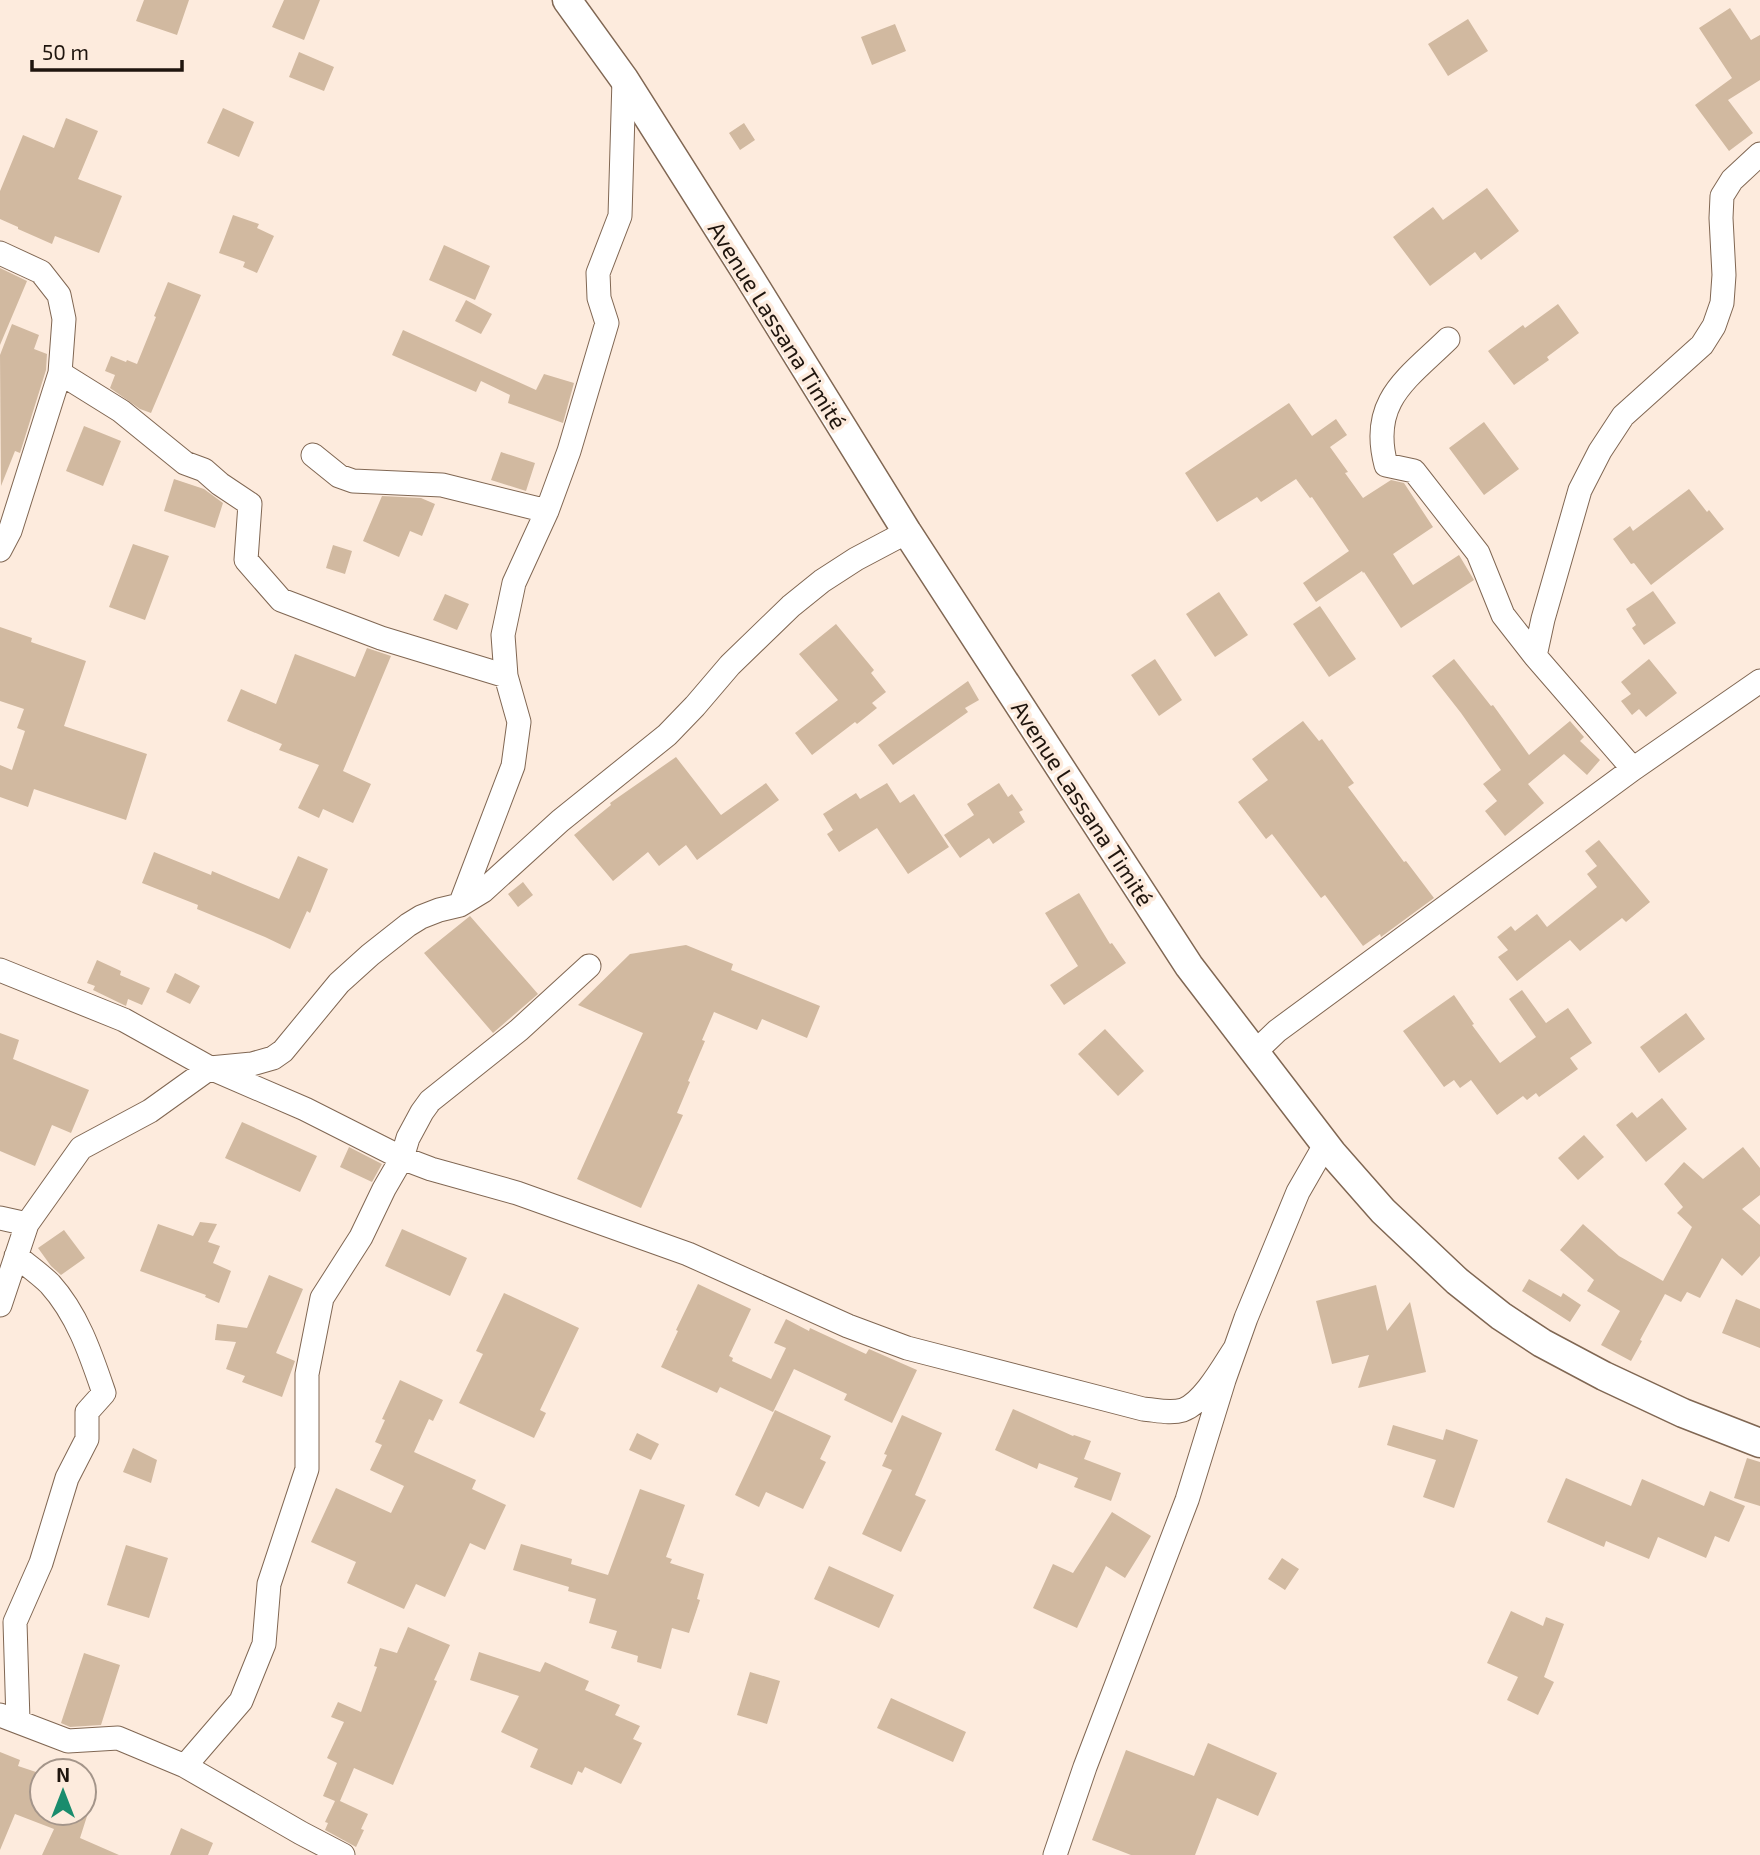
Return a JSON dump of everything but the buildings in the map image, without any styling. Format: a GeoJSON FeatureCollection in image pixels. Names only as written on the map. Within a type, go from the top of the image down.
{"type":"FeatureCollection","features":[{"type":"Feature","properties":{"kind":"street","name":"Avenue Lassana Timité"},"geometry":{"type":"LineString","coordinates":[[567,0],[624,79],[907,532],[1189,966],[1325,1145],[1383,1211],[1457,1281],[1512,1323],[1542,1343],[1604,1376],[1683,1413],[1760,1443]]}},
{"type":"Feature","properties":{"kind":"street"},"geometry":{"type":"LineString","coordinates":[[460,905],[513,766],[519,722],[506,676],[503,635],[514,583],[547,511],[569,451],[607,323],[599,298],[598,274],[620,216],[624,79]]}},
{"type":"Feature","properties":{"kind":"street"},"geometry":{"type":"LineString","coordinates":[[1535,656],[1580,490],[1600,451],[1623,416],[1703,345],[1714,326],[1722,303],[1724,275],[1722,196],[1732,180],[1760,154]]}},
{"type":"Feature","properties":{"kind":"street"},"geometry":{"type":"LineString","coordinates":[[0,253],[41,272],[59,295],[64,319],[60,373],[10,531],[0,550]]}},
{"type":"Feature","properties":{"kind":"street"},"geometry":{"type":"LineString","coordinates":[[1448,339],[1403,384],[1388,405],[1382,419],[1381,434],[1386,466],[1414,471],[1478,553],[1503,615],[1633,769]]}},
{"type":"Feature","properties":{"kind":"street"},"geometry":{"type":"LineString","coordinates":[[60,373],[121,411],[186,463],[204,470],[250,504],[246,560],[281,600],[381,638],[506,676]]}},
{"type":"Feature","properties":{"kind":"street"},"geometry":{"type":"LineString","coordinates":[[313,455],[339,476],[353,481],[442,485],[547,511]]}},
{"type":"Feature","properties":{"kind":"street"},"geometry":{"type":"LineString","coordinates":[[0,1305],[27,1224],[81,1148],[150,1111],[210,1068],[253,1064],[273,1058],[283,1051],[339,983],[398,932],[421,917],[460,905],[483,891],[560,821],[667,735],[730,665],[791,606],[856,559],[907,532]]}},
{"type":"Feature","properties":{"kind":"street"},"geometry":{"type":"LineString","coordinates":[[1254,1053],[1277,1031],[1633,769],[1760,681]]}},
{"type":"Feature","properties":{"kind":"street"},"geometry":{"type":"LineString","coordinates":[[185,1766],[241,1701],[264,1644],[269,1584],[307,1469],[307,1374],[323,1298],[361,1237],[402,1158],[408,1138],[430,1101],[519,1030],[589,966]]}},
{"type":"Feature","properties":{"kind":"street"},"geometry":{"type":"LineString","coordinates":[[0,970],[124,1020],[210,1068],[304,1109],[402,1158],[517,1194],[688,1254],[848,1326],[907,1348],[1143,1409],[1166,1412],[1184,1410],[1196,1401],[1234,1350]]}},
{"type":"Feature","properties":{"kind":"street"},"geometry":{"type":"LineString","coordinates":[[1055,1855],[1085,1767],[1187,1500],[1234,1350],[1294,1202],[1325,1145]]}},
{"type":"Feature","properties":{"kind":"street"},"geometry":{"type":"LineString","coordinates":[[0,1218],[27,1224]]}},
{"type":"Feature","properties":{"kind":"street"},"geometry":{"type":"LineString","coordinates":[[16,1256],[50,1284],[74,1318],[90,1351],[104,1393],[87,1412],[87,1439],[67,1479],[41,1563],[15,1622],[9,1718],[68,1741],[118,1738],[185,1766],[343,1855]]}}]}
